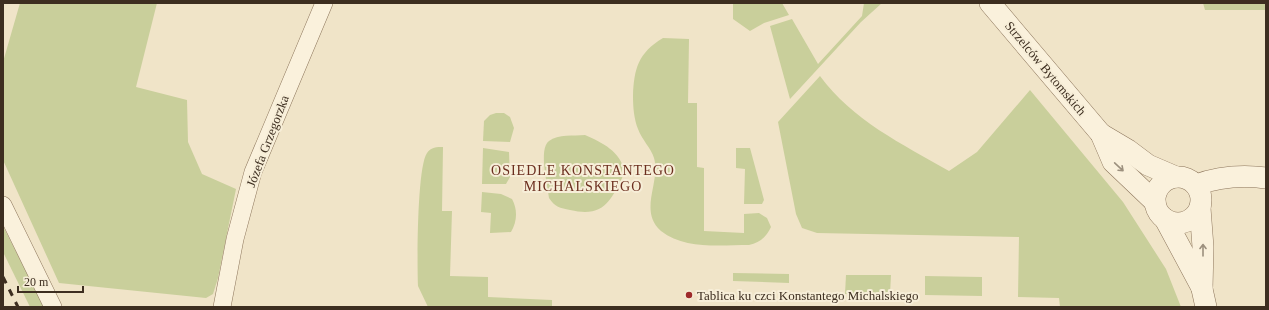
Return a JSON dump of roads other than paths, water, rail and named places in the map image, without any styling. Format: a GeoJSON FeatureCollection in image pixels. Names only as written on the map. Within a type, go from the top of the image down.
{"type":"FeatureCollection","features":[{"type":"Feature","properties":{"kind":"street","name":"Józefa Grzegorzka"},"geometry":{"type":"LineString","coordinates":[[222,307],[235,239],[253,172],[324,3]]}},
{"type":"Feature","properties":{"kind":"street","name":"Strzelców Bytomskich"},"geometry":{"type":"LineString","coordinates":[[990,3],[1101,134],[1148,165],[1176,177]]}},
{"type":"Feature","properties":{"kind":"street","name":"Strzelców Bytomskich"},"geometry":{"type":"LineString","coordinates":[[1101,134],[1113,162],[1160,210],[1204,298]]}},
{"type":"Feature","properties":{"kind":"street"},"geometry":{"type":"LineString","coordinates":[[1200,208],[1194,217],[1185,222],[1175,223],[1160,210],[1156,192],[1162,183],[1176,177],[1186,178],[1196,185],[1201,198],[1200,208],[1203,247],[1204,298]]}},
{"type":"Feature","properties":{"kind":"street"},"geometry":{"type":"LineString","coordinates":[[1196,185],[1206,181],[1233,177],[1266,178]]}},
{"type":"Feature","properties":{"kind":"street"},"geometry":{"type":"LineString","coordinates":[[3,205],[53,307]]}},
{"type":"Feature","properties":{"kind":"railway"},"geometry":{"type":"LineString","coordinates":[[3,277],[18,307]]}},
{"type":"Feature","properties":{"kind":"place","name":"Tablica ku czci Konstantego Michalskiego"},"geometry":{"type":"Point","coordinates":[689,295]}},
{"type":"Feature","properties":{"kind":"district","name":"OSIEDLE KONSTANTEGO MICHALSKIEGO"},"geometry":{"type":"Point","coordinates":[583,178]}}]}
